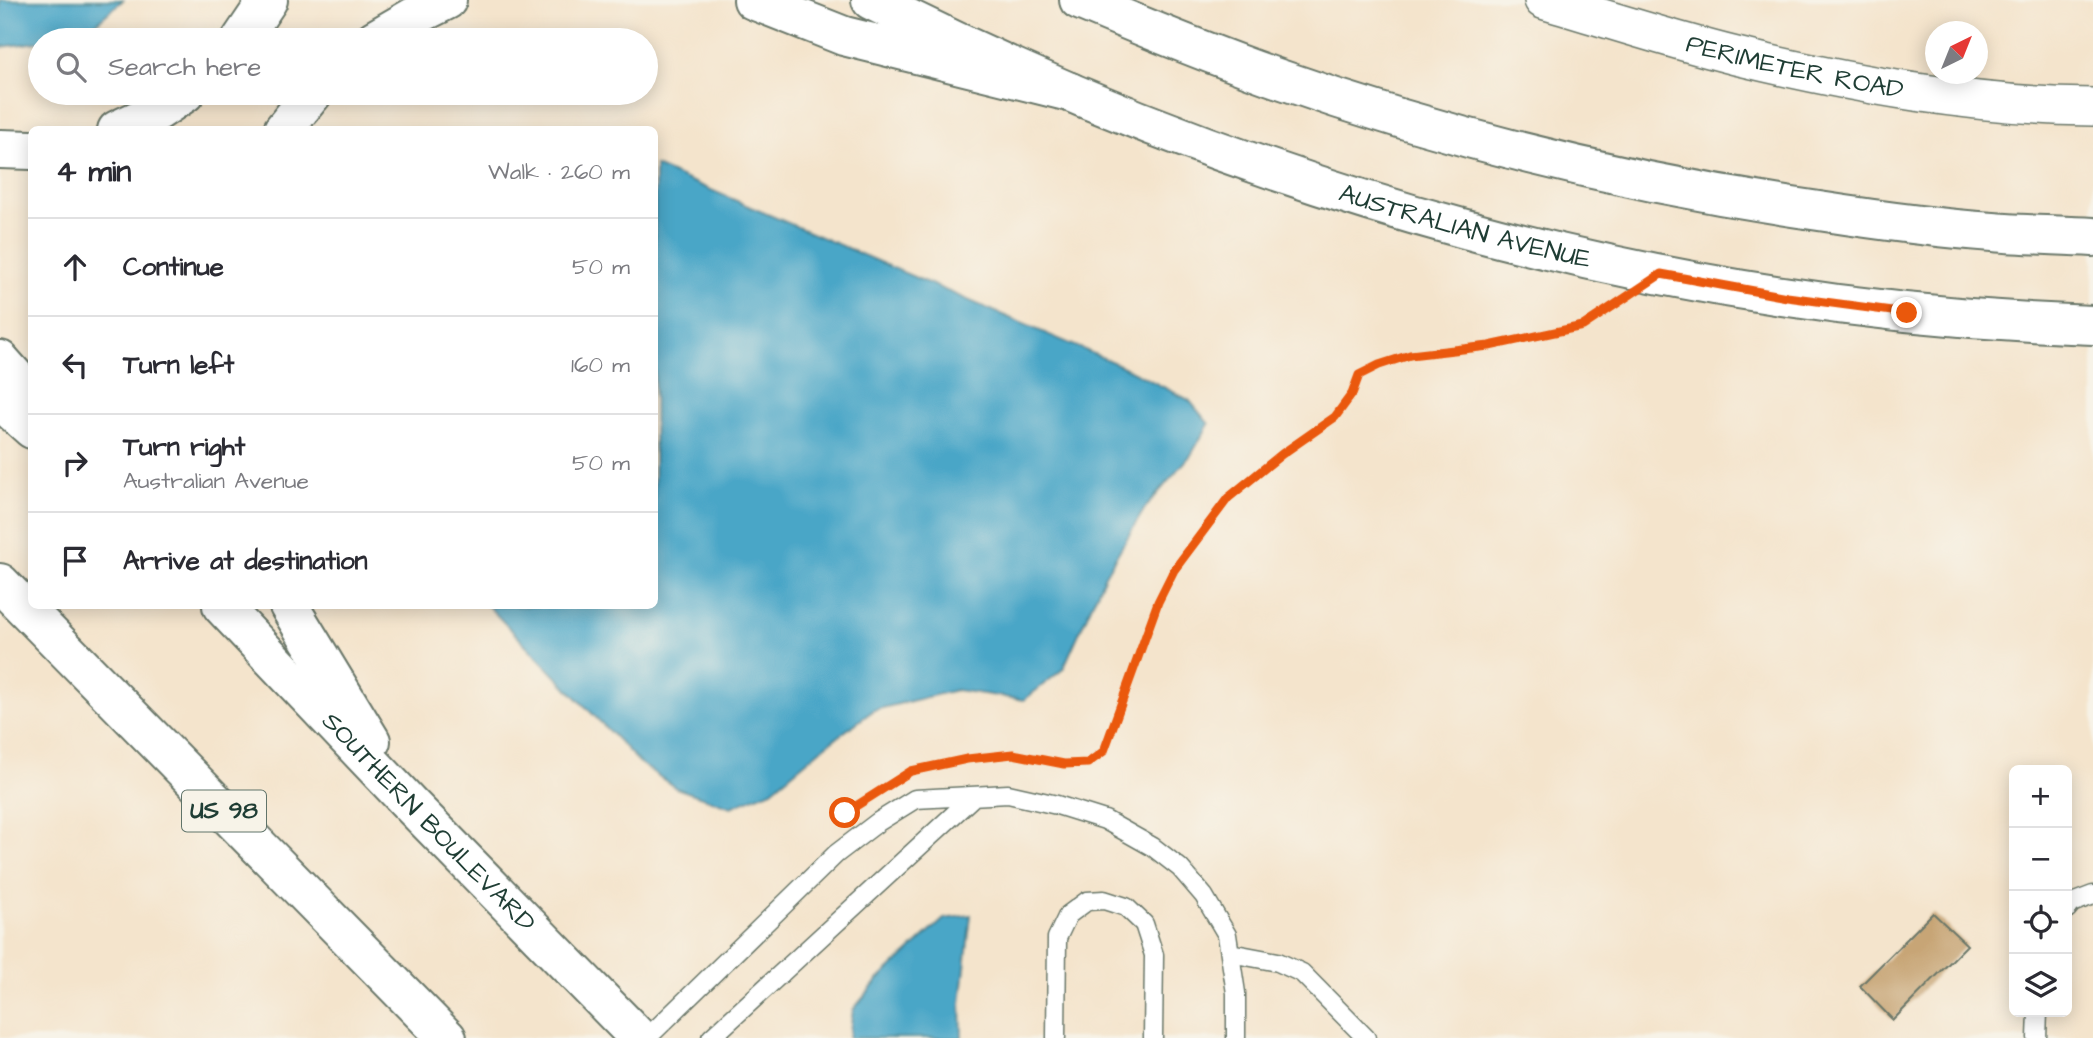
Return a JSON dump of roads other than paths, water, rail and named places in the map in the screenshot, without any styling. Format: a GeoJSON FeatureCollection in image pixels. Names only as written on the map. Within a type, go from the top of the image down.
{"type":"FeatureCollection","features":[{"type":"Feature","properties":{"kind":"main road"},"geometry":{"type":"LineString","coordinates":[[249,28],[268,0]]}},
{"type":"Feature","properties":{"kind":"main road"},"geometry":{"type":"LineString","coordinates":[[394,28],[447,0]]}},
{"type":"Feature","properties":{"kind":"main road"},"geometry":{"type":"LineString","coordinates":[[753,0],[844,36],[1070,92]]}},
{"type":"Feature","properties":{"kind":"main road","name":"AUSTRALIAN AVENUE"},"geometry":{"type":"LineString","coordinates":[[871,0],[1125,116],[1242,160],[1478,233],[1724,287],[1968,319],[2093,325]]}},
{"type":"Feature","properties":{"kind":"main road"},"geometry":{"type":"LineString","coordinates":[[1079,0],[1270,76],[1447,132],[1566,163],[1748,201],[1866,218],[1992,232],[2093,237]]}},
{"type":"Feature","properties":{"kind":"main road"},"geometry":{"type":"LineString","coordinates":[[126,126],[167,105]]}},
{"type":"Feature","properties":{"kind":"main road"},"geometry":{"type":"LineString","coordinates":[[286,126],[303,105]]}},
{"type":"Feature","properties":{"kind":"main road"},"geometry":{"type":"LineString","coordinates":[[0,149],[28,150]]}},
{"type":"Feature","properties":{"kind":"main road"},"geometry":{"type":"LineString","coordinates":[[0,360],[28,392]]}},
{"type":"Feature","properties":{"kind":"main road"},"geometry":{"type":"LineString","coordinates":[[0,400],[28,425]]}},
{"type":"Feature","properties":{"kind":"main road","name":"US 98"},"geometry":{"type":"LineString","coordinates":[[0,583],[447,1038]]}},
{"type":"Feature","properties":{"kind":"main road","name":"SOUTHERN BOULEVARD"},"geometry":{"type":"LineString","coordinates":[[225,609],[411,805],[639,1038]]}},
{"type":"Feature","properties":{"kind":"main road"},"geometry":{"type":"LineString","coordinates":[[291,609],[411,805]]}},
{"type":"Feature","properties":{"kind":"street","name":"PERIMETER ROAD"},"geometry":{"type":"LineString","coordinates":[[1543,0],[1734,55],[1846,81],[1960,98],[2093,107]]}},
{"type":"Feature","properties":{"kind":"lane"},"geometry":{"type":"LineString","coordinates":[[648,1038],[836,854],[878,822],[915,799],[1008,794],[1105,820],[1153,847],[1180,868],[1204,896],[1227,935],[1236,993],[1236,1038]]}},
{"type":"Feature","properties":{"kind":"lane"},"geometry":{"type":"LineString","coordinates":[[711,1038],[974,796]]}},
{"type":"Feature","properties":{"kind":"lane"},"geometry":{"type":"LineString","coordinates":[[2072,903],[2093,895]]}},
{"type":"Feature","properties":{"kind":"lane"},"geometry":{"type":"LineString","coordinates":[[1056,1038],[1057,938],[1068,915],[1087,901],[1104,900],[1126,907],[1144,924],[1154,955],[1153,1038]]}},
{"type":"Feature","properties":{"kind":"lane"},"geometry":{"type":"LineString","coordinates":[[1230,953],[1278,962],[1302,973],[1366,1038]]}},
{"type":"Feature","properties":{"kind":"lane"},"geometry":{"type":"LineString","coordinates":[[2037,1038],[2038,1017]]}},
{"type":"Feature","properties":{"kind":"water"},"geometry":{"type":"Polygon","coordinates":[[[0,0],[123,0],[90,28],[28,28],[28,43],[0,47],[0,0]]]}},
{"type":"Feature","properties":{"kind":"water"},"geometry":{"type":"Polygon","coordinates":[[[658,167],[1122,366],[1189,400],[1209,424],[1191,455],[1145,508],[1105,575],[1063,669],[1024,700],[956,690],[874,710],[772,790],[731,807],[676,788],[641,764],[491,609],[658,609],[658,167]]]}},
{"type":"Feature","properties":{"kind":"water"},"geometry":{"type":"Polygon","coordinates":[[[971,915],[961,1003],[962,1038],[849,1038],[853,1010],[878,980],[944,919],[971,915]]]}}]}
